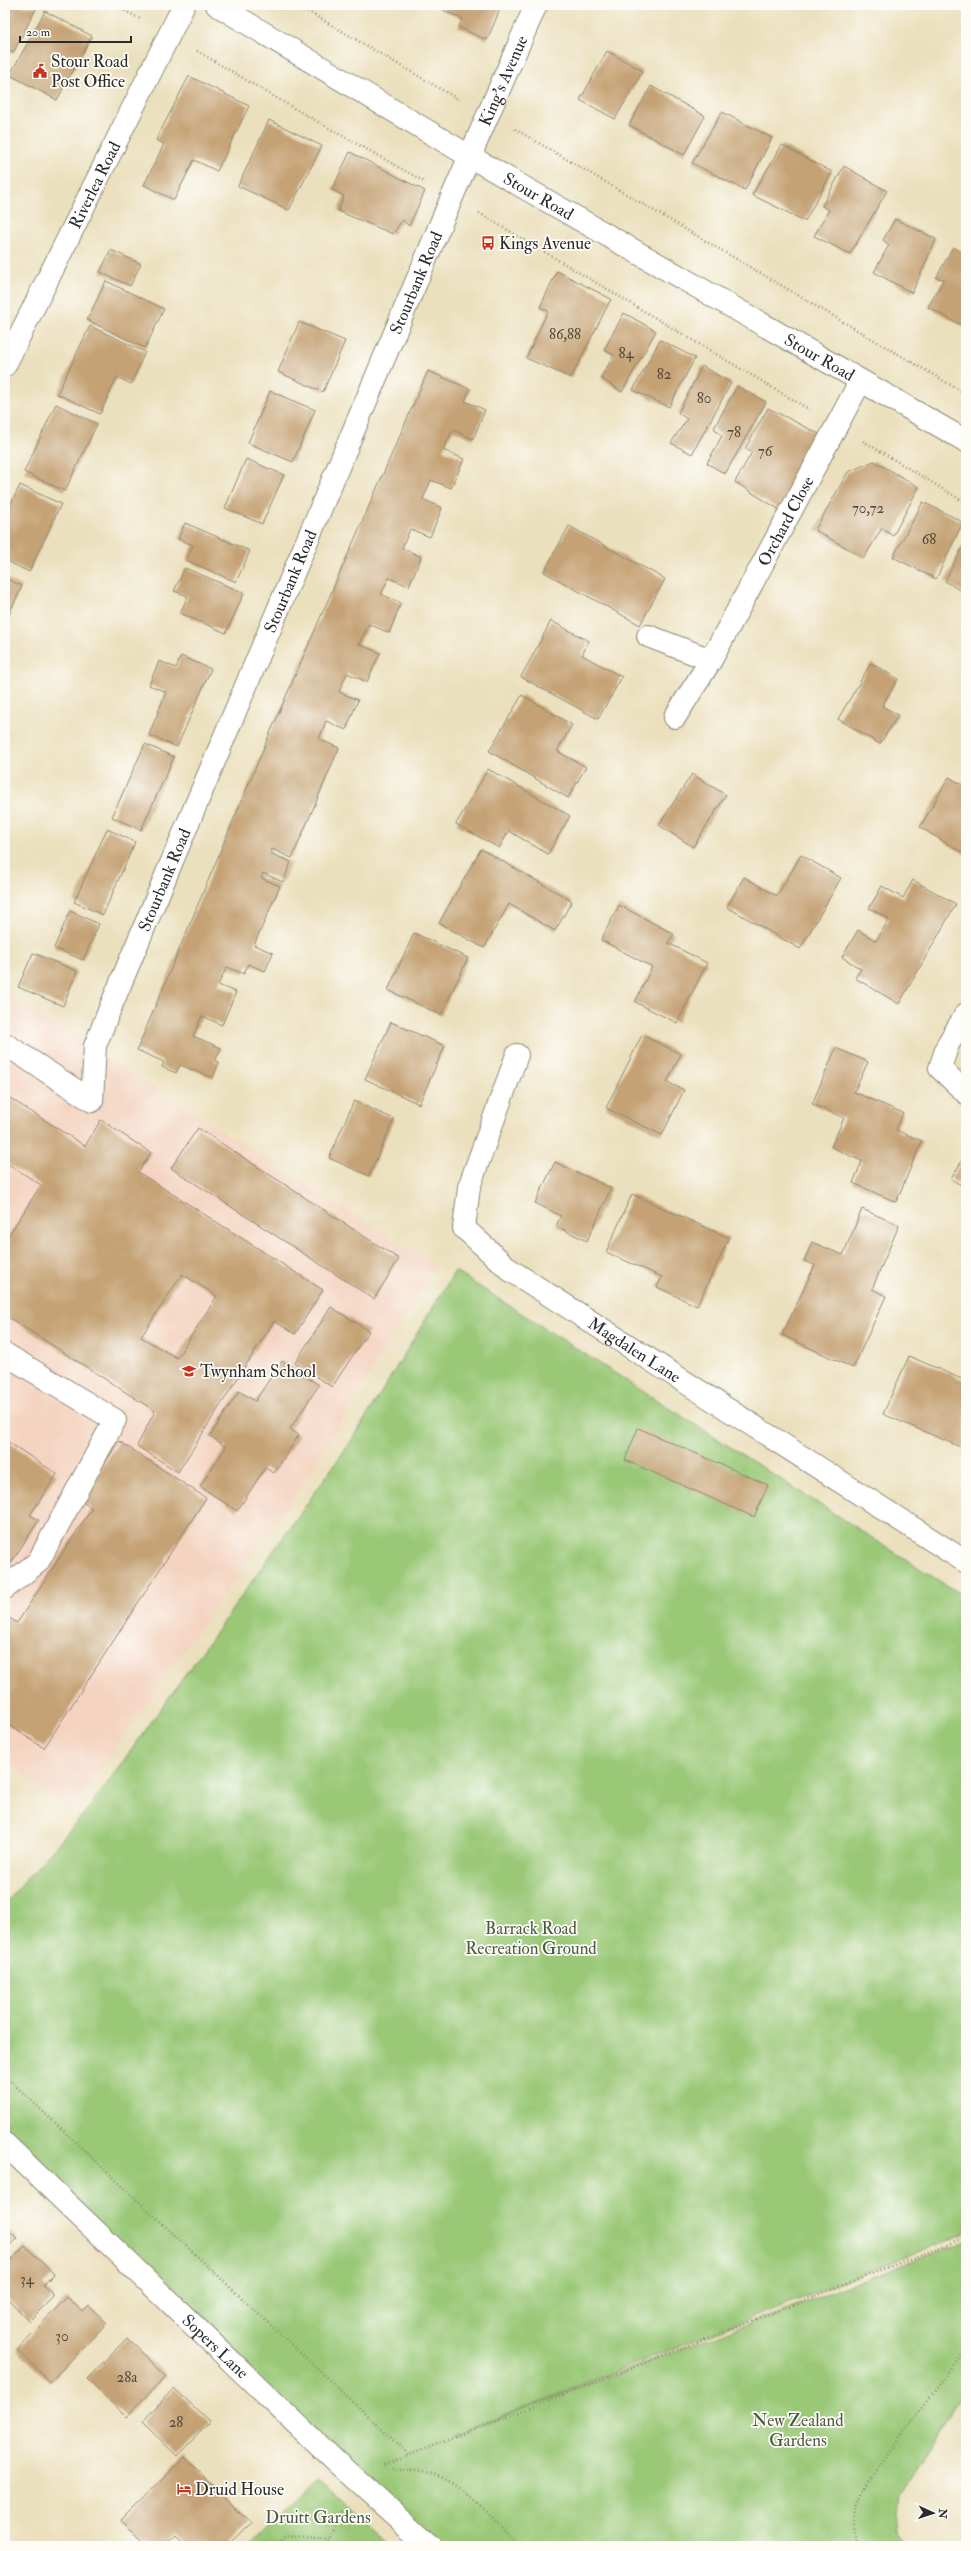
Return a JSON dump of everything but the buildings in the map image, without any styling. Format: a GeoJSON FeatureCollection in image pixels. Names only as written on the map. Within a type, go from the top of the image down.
{"type":"FeatureCollection","features":[{"type":"Feature","properties":{"kind":"street","name":"Riverlea Road"},"geometry":{"type":"LineString","coordinates":[[5,365],[184,5]]}},
{"type":"Feature","properties":{"kind":"street","name":"Stour Road"},"geometry":{"type":"LineString","coordinates":[[217,5],[470,156],[860,382],[966,441]]}},
{"type":"Feature","properties":{"kind":"street","name":"King's Avenue"},"geometry":{"type":"LineString","coordinates":[[470,156],[536,5]]}},
{"type":"Feature","properties":{"kind":"street","name":"Stourbank Road"},"geometry":{"type":"LineString","coordinates":[[5,1044],[92,1101],[95,1046],[111,1006],[470,156]]}},
{"type":"Feature","properties":{"kind":"street","name":"Orchard Close"},"geometry":{"type":"LineString","coordinates":[[675,717],[710,660],[860,382]]}},
{"type":"Feature","properties":{"kind":"street"},"geometry":{"type":"LineString","coordinates":[[648,636],[710,660]]}},
{"type":"Feature","properties":{"kind":"street"},"geometry":{"type":"LineString","coordinates":[[966,1014],[948,1044],[940,1068],[966,1093]]}},
{"type":"Feature","properties":{"kind":"street","name":"Magdalen Lane"},"geometry":{"type":"LineString","coordinates":[[517,1055],[469,1187],[464,1228],[510,1270],[966,1562]]}},
{"type":"Feature","properties":{"kind":"street"},"geometry":{"type":"LineString","coordinates":[[5,1354],[115,1420],[38,1562],[5,1588]]}},
{"type":"Feature","properties":{"kind":"street","name":"Sopers Lane"},"geometry":{"type":"LineString","coordinates":[[5,2144],[334,2460],[359,2475],[429,2546]]}},
{"type":"Feature","properties":{"kind":"path"},"geometry":{"type":"LineString","coordinates":[[114,5],[452,197],[966,503]]}},
{"type":"Feature","properties":{"kind":"path"},"geometry":{"type":"LineString","coordinates":[[297,5],[451,96],[488,114],[966,394]]}},
{"type":"Feature","properties":{"kind":"path"},"geometry":{"type":"LineString","coordinates":[[5,2076],[408,2454]]}},
{"type":"Feature","properties":{"kind":"path"},"geometry":{"type":"LineString","coordinates":[[359,2475],[408,2454],[966,2237]]}},
{"type":"Feature","properties":{"kind":"path"},"geometry":{"type":"LineString","coordinates":[[859,2546],[854,2534],[854,2513],[860,2497],[872,2477],[966,2348]]}},
{"type":"Feature","properties":{"kind":"path"},"geometry":{"type":"LineString","coordinates":[[359,2475],[392,2468],[415,2469],[446,2478],[469,2492],[519,2546]]}},
{"type":"Feature","properties":{"kind":"path"},"geometry":{"type":"LineString","coordinates":[[275,2546],[284,2536],[331,2540]]}},
{"type":"Feature","properties":{"kind":"shaded area","name":"Twynham School"},"geometry":{"type":"Polygon","coordinates":[[[5,994],[436,1266],[309,1475],[71,1810],[5,1762],[5,994]]]}},
{"type":"Feature","properties":{"kind":"green space","name":"Barrack Road Recreation Ground"},"geometry":{"type":"Polygon","coordinates":[[[455,1271],[966,1598],[966,2233],[453,2436],[966,2241],[966,2389],[897,2492],[894,2529],[905,2546],[429,2546],[5,2144],[5,1903],[91,1806],[229,1614],[354,1437],[455,1271]]]}},
{"type":"Feature","properties":{"kind":"green space","name":"Druitt Gardens"},"geometry":{"type":"Polygon","coordinates":[[[316,2477],[391,2546],[251,2546],[316,2477]]]}},
{"type":"Feature","properties":{"kind":"place","name":"Stour Road Post Office"},"geometry":{"type":"Point","coordinates":[40,71]}},
{"type":"Feature","properties":{"kind":"place","name":"Kings Avenue"},"geometry":{"type":"Point","coordinates":[488,243]}},
{"type":"Feature","properties":{"kind":"place","name":"Twynham School"},"geometry":{"type":"Point","coordinates":[189,1371]}},
{"type":"Feature","properties":{"kind":"place","name":"Druid House"},"geometry":{"type":"Point","coordinates":[184,2489]}},
{"type":"Feature","properties":{"kind":"park label","name":"New Zealand Gardens"},"geometry":{"type":"Point","coordinates":[798,2430]}}]}
